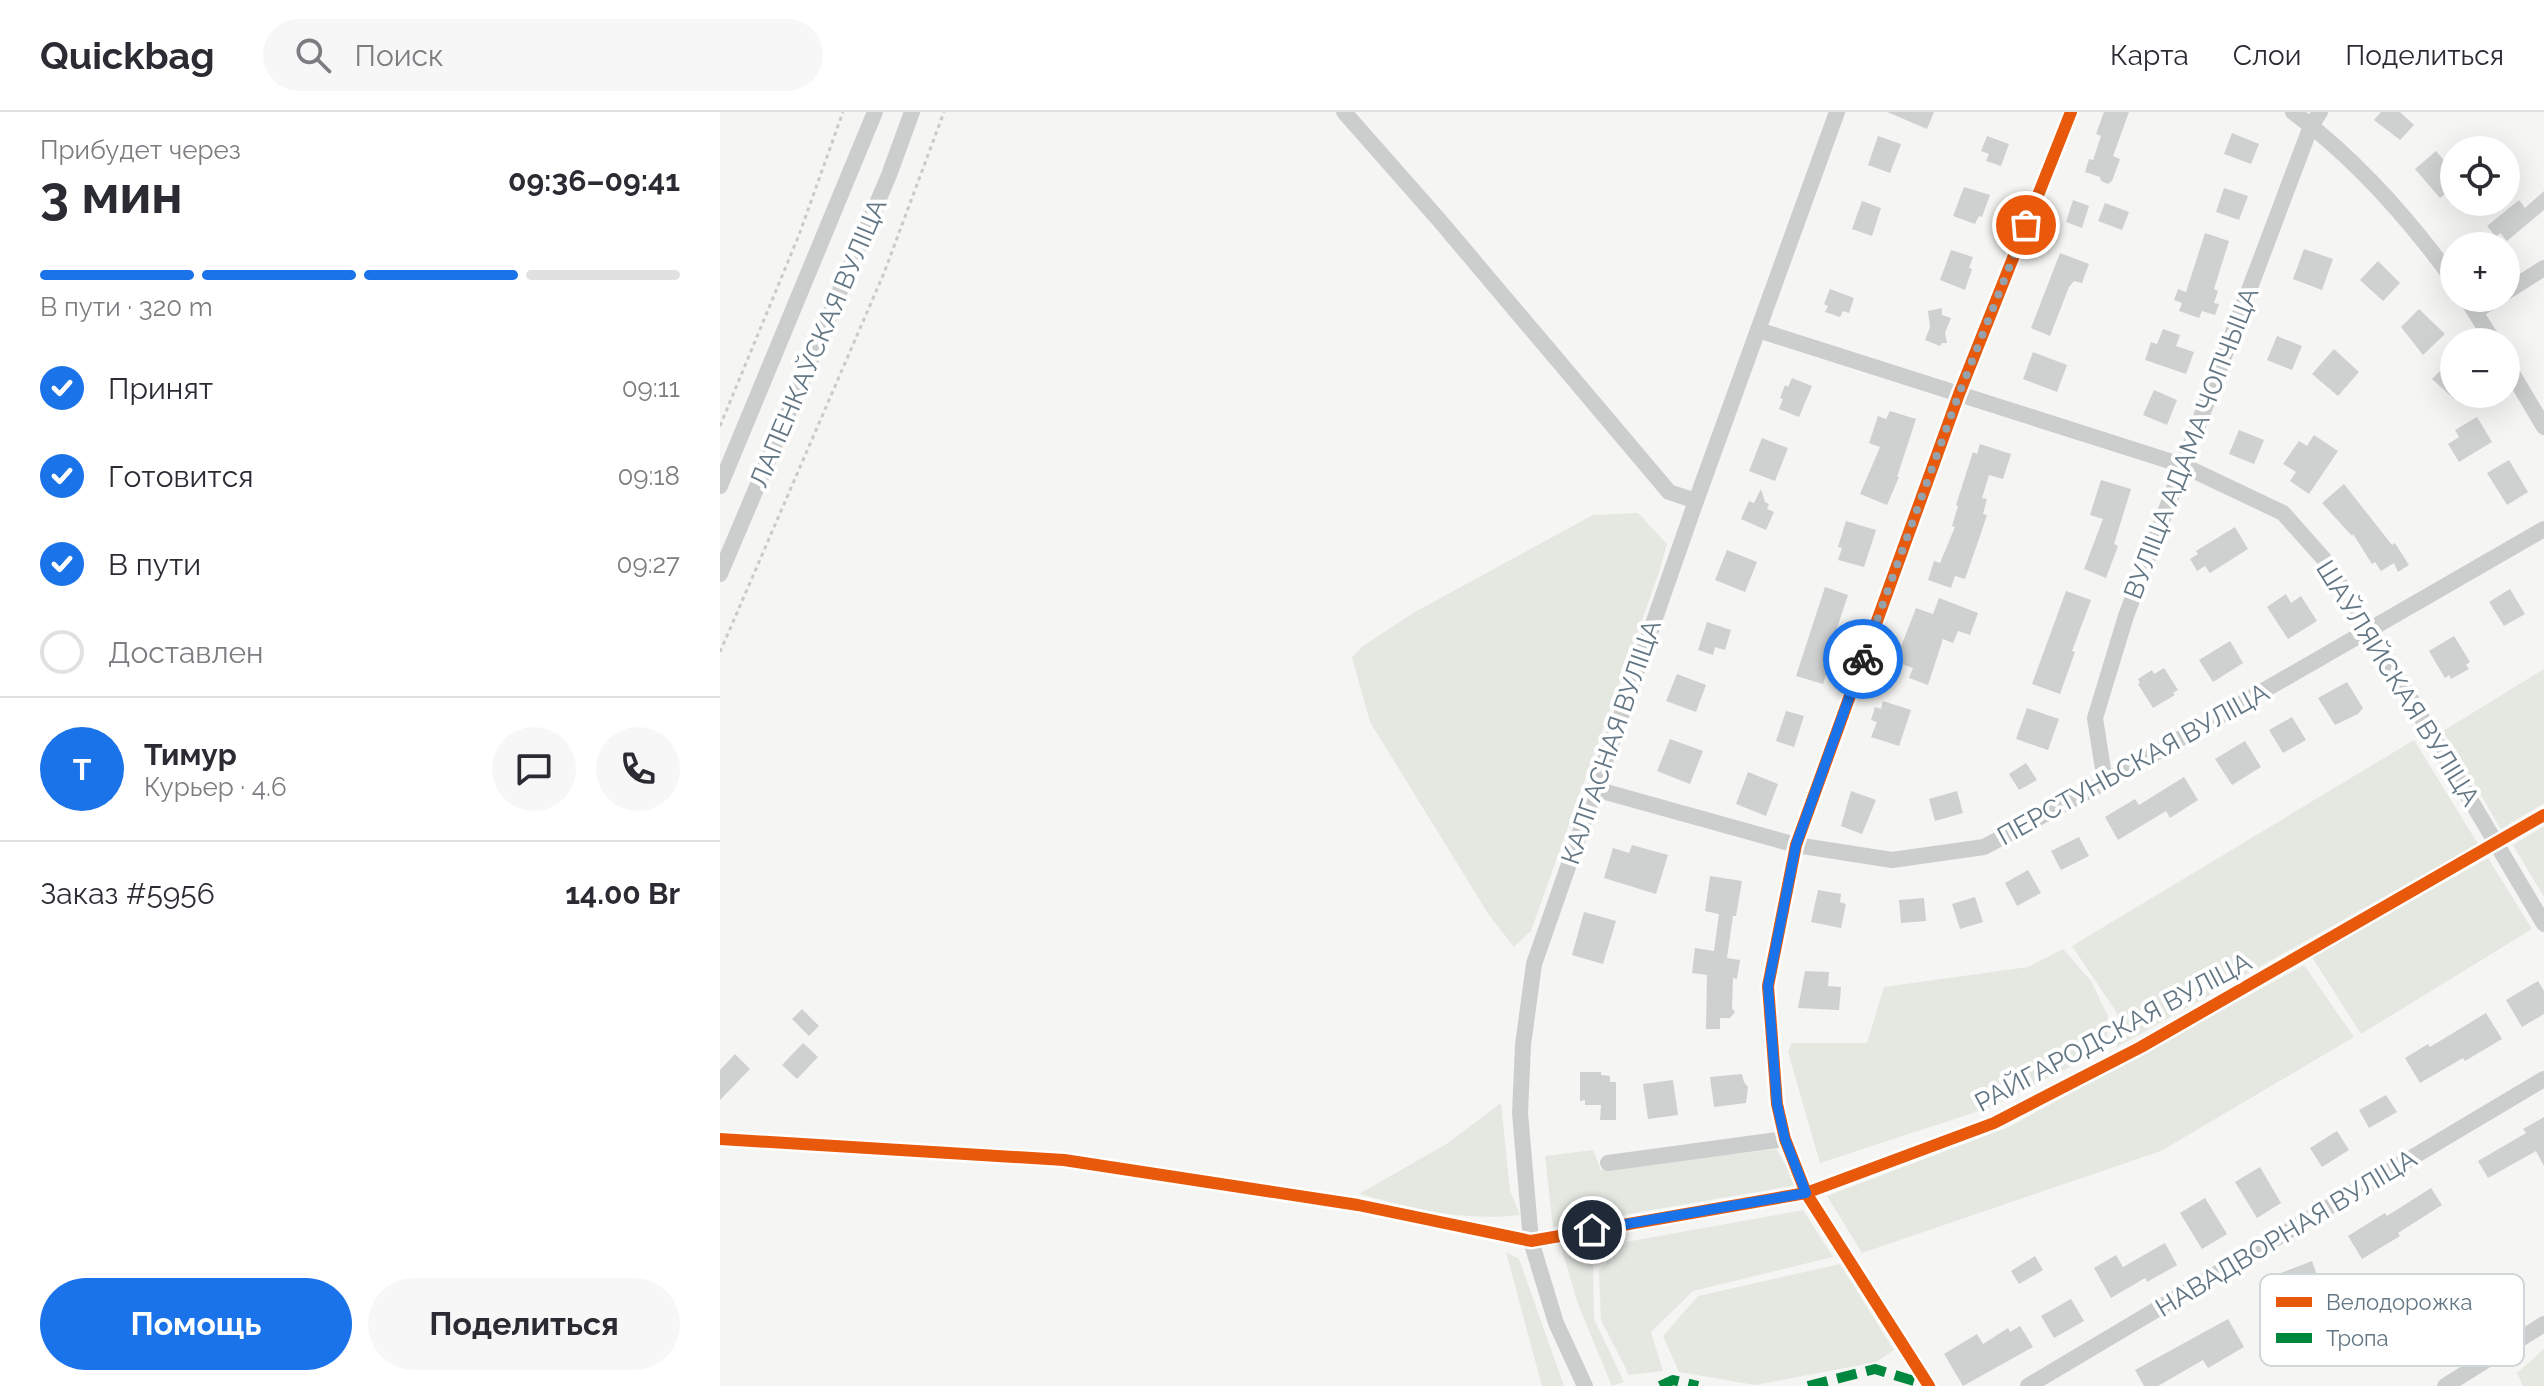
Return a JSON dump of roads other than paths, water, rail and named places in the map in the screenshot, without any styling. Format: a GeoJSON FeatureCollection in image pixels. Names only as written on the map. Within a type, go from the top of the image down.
{"type":"FeatureCollection","features":[{"type":"Feature","properties":{"kind":"street","name":"ЛАПЕНКАЎСКАЯ ВУЛІЦА"},"geometry":{"type":"LineString","coordinates":[[720,486],[875,112]]}},
{"type":"Feature","properties":{"kind":"street","name":"ЛАПЕНКАЎСКАЯ ВУЛІЦА"},"geometry":{"type":"LineString","coordinates":[[720,574],[889,175],[912,112]]}},
{"type":"Feature","properties":{"kind":"street"},"geometry":{"type":"LineString","coordinates":[[1344,112],[1669,492],[1696,501]]}},
{"type":"Feature","properties":{"kind":"street","name":"КАЛГАСНАЯ ВУЛІЦА"},"geometry":{"type":"LineString","coordinates":[[1585,1386],[1556,1323],[1531,1241],[1520,1113],[1523,1045],[1534,964],[1696,501],[1837,112]]}},
{"type":"Feature","properties":{"kind":"street"},"geometry":{"type":"LineString","coordinates":[[1929,1386],[1806,1193],[1785,1139],[1777,1104],[1768,986],[1796,845],[1959,394],[2071,112]]}},
{"type":"Feature","properties":{"kind":"street"},"geometry":{"type":"LineString","coordinates":[[2293,112],[2316,119],[2440,262]]}},
{"type":"Feature","properties":{"kind":"street","name":"ВУЛІЦА АДАМА ЧОПЧЫЦА"},"geometry":{"type":"LineString","coordinates":[[2105,782],[2095,718],[2126,616],[2316,119]]}},
{"type":"Feature","properties":{"kind":"street"},"geometry":{"type":"LineString","coordinates":[[2520,283],[2544,268]]}},
{"type":"Feature","properties":{"kind":"street","name":"ШАЎЛЯЙСКАЯ ВУЛІЦА"},"geometry":{"type":"LineString","coordinates":[[1758,330],[2182,465],[2283,513],[2323,558],[2369,629],[2544,924]]}},
{"type":"Feature","properties":{"kind":"street"},"geometry":{"type":"LineString","coordinates":[[2520,387],[2544,427]]}},
{"type":"Feature","properties":{"kind":"street","name":"ПЕРСТУНЬСКАЯ ВУЛІЦА"},"geometry":{"type":"LineString","coordinates":[[1595,789],[1796,845],[1892,860],[1984,847],[2105,782],[2544,529]]}},
{"type":"Feature","properties":{"kind":"street","name":"РАЙГАРОДСКАЯ ВУЛІЦА"},"geometry":{"type":"LineString","coordinates":[[720,1139],[1064,1160],[1358,1205],[1531,1241],[1806,1193],[1994,1123],[2141,1047],[2544,815]]}},
{"type":"Feature","properties":{"kind":"street","name":"НАВАДВОРНАЯ ВУЛІЦА"},"geometry":{"type":"LineString","coordinates":[[2028,1386],[2544,1079]]}},
{"type":"Feature","properties":{"kind":"street"},"geometry":{"type":"LineString","coordinates":[[1608,1163],[1785,1139]]}},
{"type":"Feature","properties":{"kind":"street"},"geometry":{"type":"LineString","coordinates":[[2524,1337],[2544,1324]]}},
{"type":"Feature","properties":{"kind":"street"},"geometry":{"type":"LineString","coordinates":[[2445,1386],[2477,1366]]}}]}
